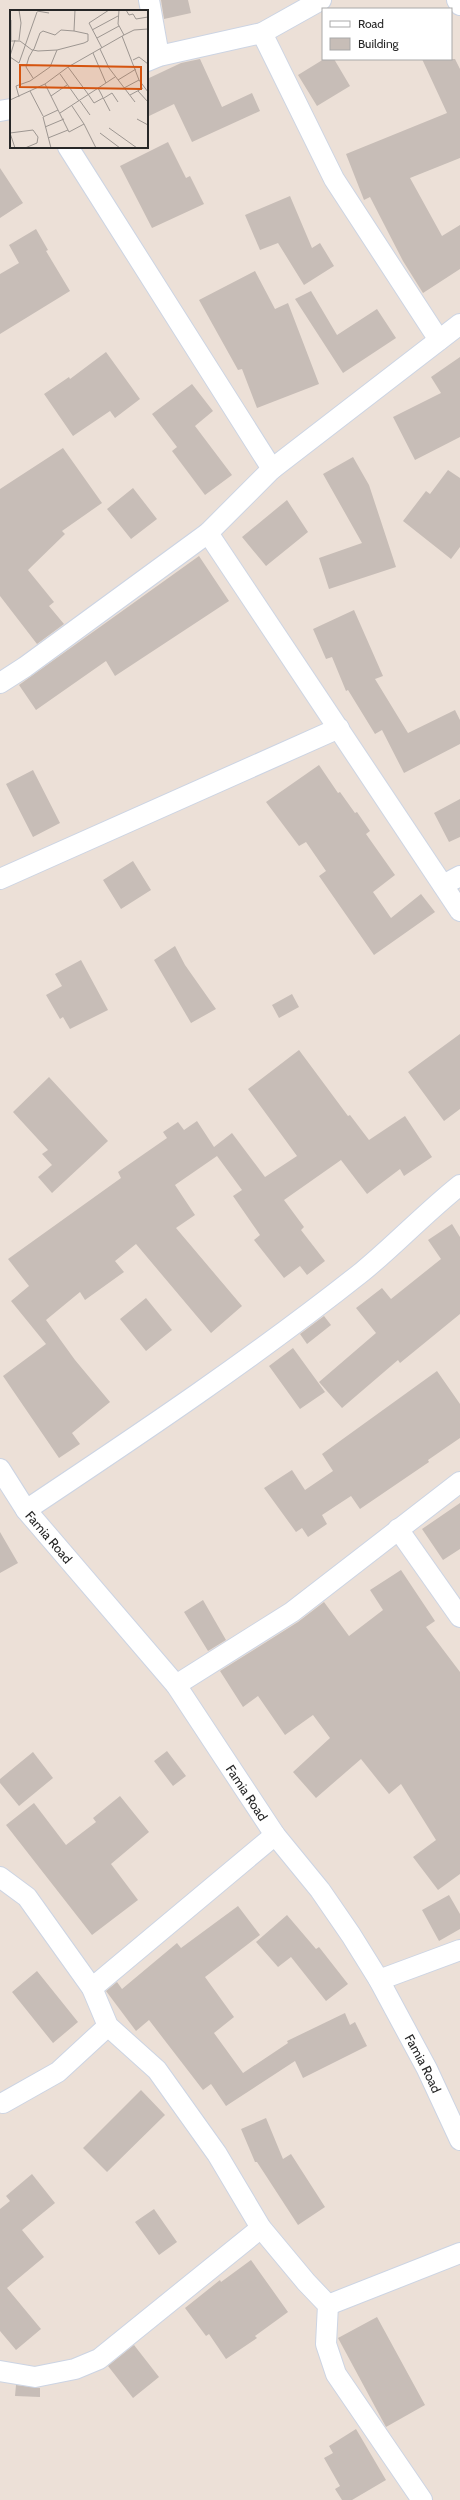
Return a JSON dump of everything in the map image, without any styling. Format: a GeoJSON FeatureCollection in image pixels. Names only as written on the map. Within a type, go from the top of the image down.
{"type":"FeatureCollection","features":[{"type":"Feature","properties":{"kind":"street"},"geometry":{"type":"LineString","coordinates":[[149,0],[153,58],[262,33],[321,0]]}},
{"type":"Feature","properties":{"kind":"street"},"geometry":{"type":"LineString","coordinates":[[457,0],[460,5]]}},
{"type":"Feature","properties":{"kind":"street"},"geometry":{"type":"LineString","coordinates":[[262,33],[334,178],[439,340]]}},
{"type":"Feature","properties":{"kind":"street"},"geometry":{"type":"LineString","coordinates":[[0,111],[10,109]]}},
{"type":"Feature","properties":{"kind":"street"},"geometry":{"type":"LineString","coordinates":[[69,148],[272,469]]}},
{"type":"Feature","properties":{"kind":"street"},"geometry":{"type":"LineString","coordinates":[[0,682],[25,667],[208,533],[272,469],[460,324]]}},
{"type":"Feature","properties":{"kind":"street"},"geometry":{"type":"LineString","coordinates":[[208,533],[339,728],[452,880],[460,912]]}},
{"type":"Feature","properties":{"kind":"street"},"geometry":{"type":"LineString","coordinates":[[0,879],[339,728]]}},
{"type":"Feature","properties":{"kind":"street"},"geometry":{"type":"LineString","coordinates":[[26,1510],[154,1425],[363,1271],[460,1185]]}},
{"type":"Feature","properties":{"kind":"street","name":"Famia Road"},"geometry":{"type":"LineString","coordinates":[[0,1469],[26,1510],[176,1685],[275,1835],[320,1890],[379,1980],[427,2069],[460,2140]]}},
{"type":"Feature","properties":{"kind":"street"},"geometry":{"type":"LineString","coordinates":[[176,1685],[292,1612],[460,1482]]}},
{"type":"Feature","properties":{"kind":"street"},"geometry":{"type":"LineString","coordinates":[[398,1529],[460,1617]]}},
{"type":"Feature","properties":{"kind":"street"},"geometry":{"type":"LineString","coordinates":[[92,1988],[275,1835]]}},
{"type":"Feature","properties":{"kind":"street"},"geometry":{"type":"LineString","coordinates":[[0,1877],[27,1897],[92,1988],[108,2026],[157,2070],[217,2154],[261,2228],[328,2306],[326,2344],[336,2374],[422,2500]]}},
{"type":"Feature","properties":{"kind":"street"},"geometry":{"type":"LineString","coordinates":[[379,1980],[460,1950]]}},
{"type":"Feature","properties":{"kind":"street"},"geometry":{"type":"LineString","coordinates":[[3,2103],[58,2072],[108,2026]]}},
{"type":"Feature","properties":{"kind":"street"},"geometry":{"type":"LineString","coordinates":[[0,2371],[35,2377],[75,2369],[99,2359],[261,2228]]}},
{"type":"Feature","properties":{"kind":"street"},"geometry":{"type":"LineString","coordinates":[[328,2306],[460,2253]]}},
{"type":"Feature","properties":{"kind":"building"},"geometry":{"type":"Polygon","coordinates":[[[161,0],[188,0],[191,13],[164,19],[161,0]]]}},
{"type":"Feature","properties":{"kind":"building"},"geometry":{"type":"Polygon","coordinates":[[[200,59],[222,107],[252,93],[260,111],[192,142],[174,104],[148,117],[148,79],[181,63],[200,59]]]}},
{"type":"Feature","properties":{"kind":"building"},"geometry":{"type":"Polygon","coordinates":[[[455,59],[460,69],[460,158],[410,178],[442,236],[460,225],[460,269],[423,293],[403,261],[370,197],[364,200],[346,154],[447,113],[422,60],[455,59]]]}},
{"type":"Feature","properties":{"kind":"building"},"geometry":{"type":"Polygon","coordinates":[[[322,60],[335,60],[350,86],[317,106],[298,75],[322,60]]]}},
{"type":"Feature","properties":{"kind":"building"},"geometry":{"type":"Polygon","coordinates":[[[168,142],[186,178],[190,176],[204,204],[152,228],[120,166],[168,142]]]}},
{"type":"Feature","properties":{"kind":"building"},"geometry":{"type":"Polygon","coordinates":[[[0,168],[23,203],[0,218],[0,168]]]}},
{"type":"Feature","properties":{"kind":"building"},"geometry":{"type":"Polygon","coordinates":[[[290,196],[312,248],[320,243],[334,266],[304,285],[278,243],[260,250],[245,215],[290,196]]]}},
{"type":"Feature","properties":{"kind":"building"},"geometry":{"type":"Polygon","coordinates":[[[36,229],[48,250],[46,251],[70,291],[0,334],[0,274],[19,263],[9,245],[36,229]]]}},
{"type":"Feature","properties":{"kind":"building"},"geometry":{"type":"Polygon","coordinates":[[[255,271],[275,309],[288,303],[319,384],[257,408],[242,369],[238,370],[199,300],[255,271]]]}},
{"type":"Feature","properties":{"kind":"building"},"geometry":{"type":"Polygon","coordinates":[[[311,291],[337,335],[377,309],[396,338],[343,373],[295,299],[311,291]]]}},
{"type":"Feature","properties":{"kind":"building"},"geometry":{"type":"Polygon","coordinates":[[[106,352],[140,399],[115,418],[110,411],[73,436],[44,394],[69,377],[70,379],[106,352]]]}},
{"type":"Feature","properties":{"kind":"building"},"geometry":{"type":"Polygon","coordinates":[[[460,357],[460,437],[415,460],[393,417],[441,393],[431,377],[460,357]]]}},
{"type":"Feature","properties":{"kind":"building"},"geometry":{"type":"Polygon","coordinates":[[[192,384],[213,411],[195,426],[232,475],[205,495],[172,451],[177,447],[152,414],[192,384]]]}},
{"type":"Feature","properties":{"kind":"building"},"geometry":{"type":"Polygon","coordinates":[[[63,448],[102,503],[62,531],[65,534],[28,570],[54,602],[49,606],[64,624],[37,644],[0,596],[0,489],[63,448]]]}},
{"type":"Feature","properties":{"kind":"building"},"geometry":{"type":"Polygon","coordinates":[[[353,457],[369,485],[396,567],[329,589],[319,558],[362,543],[323,474],[353,457]]]}},
{"type":"Feature","properties":{"kind":"building"},"geometry":{"type":"Polygon","coordinates":[[[448,470],[460,478],[460,547],[451,559],[403,521],[426,491],[430,494],[448,470]]]}},
{"type":"Feature","properties":{"kind":"building"},"geometry":{"type":"Polygon","coordinates":[[[133,488],[157,519],[131,539],[107,509],[133,488]]]}},
{"type":"Feature","properties":{"kind":"building"},"geometry":{"type":"Polygon","coordinates":[[[287,500],[308,532],[266,566],[242,537],[287,500]]]}},
{"type":"Feature","properties":{"kind":"building"},"geometry":{"type":"Polygon","coordinates":[[[199,556],[229,601],[115,676],[106,661],[36,710],[19,685],[199,556]]]}},
{"type":"Feature","properties":{"kind":"building"},"geometry":{"type":"Polygon","coordinates":[[[354,610],[383,676],[375,679],[408,733],[455,710],[460,720],[460,744],[404,773],[382,730],[375,734],[348,690],[346,691],[332,657],[326,659],[313,629],[354,610]]]}},
{"type":"Feature","properties":{"kind":"building"},"geometry":{"type":"Polygon","coordinates":[[[319,765],[338,793],[340,792],[355,813],[357,812],[370,831],[366,834],[395,875],[373,892],[391,918],[421,894],[435,912],[374,955],[319,876],[326,871],[306,842],[299,846],[266,802],[319,765]]]}},
{"type":"Feature","properties":{"kind":"building"},"geometry":{"type":"Polygon","coordinates":[[[33,770],[60,823],[33,837],[6,784],[33,770]]]}},
{"type":"Feature","properties":{"kind":"building"},"geometry":{"type":"Polygon","coordinates":[[[460,799],[460,837],[449,842],[434,813],[460,799]]]}},
{"type":"Feature","properties":{"kind":"building"},"geometry":{"type":"Polygon","coordinates":[[[133,861],[151,890],[121,909],[103,880],[133,861]]]}},
{"type":"Feature","properties":{"kind":"building"},"geometry":{"type":"Polygon","coordinates":[[[175,946],[185,965],[216,1009],[191,1023],[154,960],[175,946]]]}},
{"type":"Feature","properties":{"kind":"building"},"geometry":{"type":"Polygon","coordinates":[[[81,960],[108,1010],[70,1029],[63,1017],[60,1019],[46,995],[62,986],[55,974],[81,960]]]}},
{"type":"Feature","properties":{"kind":"building"},"geometry":{"type":"Polygon","coordinates":[[[292,994],[299,1007],[279,1018],[272,1005],[292,994]]]}},
{"type":"Feature","properties":{"kind":"building"},"geometry":{"type":"Polygon","coordinates":[[[460,1034],[460,1109],[444,1121],[408,1072],[460,1034]]]}},
{"type":"Feature","properties":{"kind":"building"},"geometry":{"type":"Polygon","coordinates":[[[299,1050],[348,1116],[350,1115],[369,1140],[405,1116],[432,1157],[404,1176],[400,1169],[367,1194],[341,1160],[284,1200],[304,1227],[301,1230],[325,1261],[307,1275],[300,1266],[284,1278],[254,1240],[260,1235],[233,1196],[242,1190],[217,1156],[175,1185],[195,1215],[176,1228],[242,1306],[211,1333],[136,1244],[115,1261],[124,1272],[85,1300],[80,1292],[46,1320],[75,1360],[110,1402],[72,1433],[80,1444],[59,1458],[3,1376],[46,1344],[11,1301],[29,1286],[8,1259],[121,1178],[118,1172],[167,1138],[163,1132],[178,1122],[184,1130],[197,1121],[214,1147],[232,1133],[265,1177],[297,1156],[248,1089],[299,1050]]]}},
{"type":"Feature","properties":{"kind":"building"},"geometry":{"type":"Polygon","coordinates":[[[49,1077],[108,1141],[52,1193],[38,1177],[52,1165],[42,1154],[48,1150],[13,1112],[49,1077]]]}},
{"type":"Feature","properties":{"kind":"building"},"geometry":{"type":"Polygon","coordinates":[[[452,1224],[460,1237],[460,1314],[400,1363],[398,1360],[342,1408],[319,1382],[376,1333],[356,1308],[382,1288],[391,1299],[441,1259],[428,1240],[452,1224]]]}},
{"type":"Feature","properties":{"kind":"building"},"geometry":{"type":"Polygon","coordinates":[[[146,1298],[172,1330],[146,1351],[120,1319],[146,1298]]]}},
{"type":"Feature","properties":{"kind":"building"},"geometry":{"type":"Polygon","coordinates":[[[324,1316],[331,1325],[307,1344],[300,1334],[324,1316]]]}},
{"type":"Feature","properties":{"kind":"building"},"geometry":{"type":"Polygon","coordinates":[[[293,1348],[325,1392],[300,1409],[269,1366],[293,1348]]]}},
{"type":"Feature","properties":{"kind":"building"},"geometry":{"type":"Polygon","coordinates":[[[437,1371],[460,1404],[460,1438],[428,1460],[429,1462],[360,1509],[351,1496],[322,1515],[327,1524],[308,1537],[302,1528],[296,1532],[264,1488],[292,1470],[305,1490],[333,1471],[322,1454],[437,1371]]]}},
{"type":"Feature","properties":{"kind":"building"},"geometry":{"type":"Polygon","coordinates":[[[460,1503],[460,1549],[443,1560],[422,1529],[460,1503]]]}},
{"type":"Feature","properties":{"kind":"building"},"geometry":{"type":"Polygon","coordinates":[[[0,1532],[18,1563],[0,1573],[0,1532]]]}},
{"type":"Feature","properties":{"kind":"building"},"geometry":{"type":"Polygon","coordinates":[[[401,1570],[435,1621],[426,1627],[460,1672],[460,1874],[438,1890],[413,1857],[436,1840],[401,1784],[389,1794],[361,1759],[316,1798],[293,1772],[330,1738],[313,1715],[285,1735],[258,1696],[243,1707],[220,1671],[298,1622],[324,1602],[349,1636],[383,1610],[370,1590],[401,1570]]]}},
{"type":"Feature","properties":{"kind":"building"},"geometry":{"type":"Polygon","coordinates":[[[203,1600],[226,1640],[208,1651],[184,1612],[203,1600]]]}},
{"type":"Feature","properties":{"kind":"building"},"geometry":{"type":"Polygon","coordinates":[[[167,1751],[186,1776],[173,1786],[154,1761],[167,1751]]]}},
{"type":"Feature","properties":{"kind":"building"},"geometry":{"type":"Polygon","coordinates":[[[33,1752],[53,1778],[19,1806],[0,1783],[0,1779],[33,1752]]]}},
{"type":"Feature","properties":{"kind":"building"},"geometry":{"type":"Polygon","coordinates":[[[120,1796],[149,1832],[111,1864],[138,1900],[92,1935],[6,1825],[34,1803],[66,1845],[96,1822],[93,1818],[120,1796]]]}},
{"type":"Feature","properties":{"kind":"building"},"geometry":{"type":"Polygon","coordinates":[[[449,1895],[460,1914],[460,1929],[439,1941],[422,1910],[449,1895]]]}},
{"type":"Feature","properties":{"kind":"building"},"geometry":{"type":"Polygon","coordinates":[[[238,1906],[260,1935],[205,1977],[234,2017],[214,2033],[243,2073],[288,2043],[287,2041],[345,2013],[350,2025],[355,2022],[367,2046],[303,2078],[295,2061],[226,2106],[211,2084],[203,2090],[149,2020],[136,2031],[106,1991],[117,1982],[122,1989],[177,1943],[181,1948],[238,1906]]]}},
{"type":"Feature","properties":{"kind":"building"},"geometry":{"type":"Polygon","coordinates":[[[287,1915],[316,1949],[319,1947],[348,1984],[326,2001],[291,1957],[278,1967],[256,1942],[287,1915]]]}},
{"type":"Feature","properties":{"kind":"building"},"geometry":{"type":"Polygon","coordinates":[[[37,1971],[78,2022],[53,2043],[12,1992],[37,1971]]]}},
{"type":"Feature","properties":{"kind":"building"},"geometry":{"type":"Polygon","coordinates":[[[141,2090],[165,2115],[107,2172],[83,2148],[141,2090]]]}},
{"type":"Feature","properties":{"kind":"building"},"geometry":{"type":"Polygon","coordinates":[[[266,2118],[283,2159],[291,2154],[325,2207],[298,2225],[257,2162],[255,2162],[241,2129],[266,2118]]]}},
{"type":"Feature","properties":{"kind":"building"},"geometry":{"type":"Polygon","coordinates":[[[32,2174],[55,2203],[22,2230],[44,2257],[7,2288],[41,2329],[16,2350],[0,2331],[0,2209],[10,2201],[6,2196],[32,2174]]]}},
{"type":"Feature","properties":{"kind":"building"},"geometry":{"type":"Polygon","coordinates":[[[154,2209],[177,2242],[159,2255],[135,2222],[154,2209]]]}},
{"type":"Feature","properties":{"kind":"building"},"geometry":{"type":"Polygon","coordinates":[[[251,2260],[288,2312],[255,2336],[257,2338],[226,2359],[209,2334],[206,2336],[185,2308],[220,2280],[221,2282],[251,2260]]]}},
{"type":"Feature","properties":{"kind":"building"},"geometry":{"type":"Polygon","coordinates":[[[377,2317],[425,2405],[386,2427],[338,2338],[377,2317]]]}},
{"type":"Feature","properties":{"kind":"building"},"geometry":{"type":"Polygon","coordinates":[[[134,2345],[159,2377],[133,2398],[108,2366],[134,2345]]]}},
{"type":"Feature","properties":{"kind":"building"},"geometry":{"type":"Polygon","coordinates":[[[16,2385],[40,2388],[40,2397],[15,2396],[16,2385]]]}},
{"type":"Feature","properties":{"kind":"building"},"geometry":{"type":"Polygon","coordinates":[[[356,2429],[386,2480],[352,2500],[342,2500],[335,2489],[340,2486],[324,2458],[333,2453],[329,2446],[356,2429]]]}}]}
